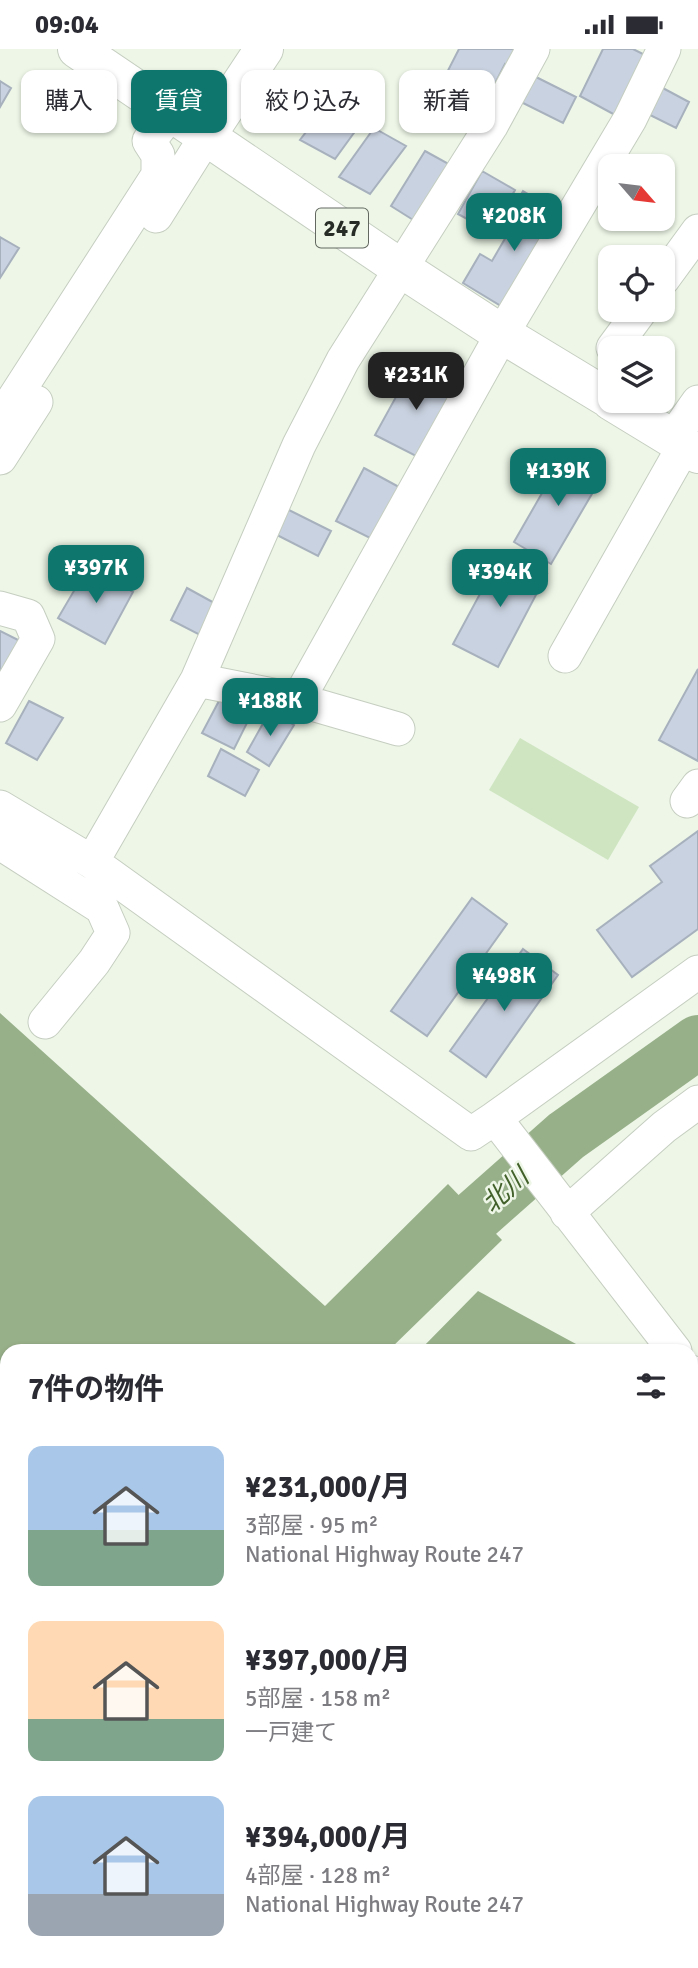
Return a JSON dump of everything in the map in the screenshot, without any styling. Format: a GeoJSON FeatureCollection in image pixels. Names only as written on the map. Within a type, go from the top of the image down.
{"type":"FeatureCollection","features":[{"type":"Feature","properties":{"kind":"main road","name":"247"},"geometry":{"type":"LineString","coordinates":[[77,49],[131,78]]}},
{"type":"Feature","properties":{"kind":"main road"},"geometry":{"type":"LineString","coordinates":[[207,135],[264,49]]}},
{"type":"Feature","properties":{"kind":"main road","name":"247"},"geometry":{"type":"LineString","coordinates":[[207,135],[402,269],[598,392]]}},
{"type":"Feature","properties":{"kind":"main road","name":"247"},"geometry":{"type":"LineString","coordinates":[[632,413],[685,446]]}},
{"type":"Feature","properties":{"kind":"street"},"geometry":{"type":"LineString","coordinates":[[92,862],[197,680],[299,445],[344,360],[491,126],[533,49]]}},
{"type":"Feature","properties":{"kind":"street"},"geometry":{"type":"LineString","coordinates":[[298,700],[502,334],[629,118],[664,49]]}},
{"type":"Feature","properties":{"kind":"street"},"geometry":{"type":"LineString","coordinates":[[155,133],[149,141],[176,189]]}},
{"type":"Feature","properties":{"kind":"street"},"geometry":{"type":"LineString","coordinates":[[0,458],[176,189],[207,135]]}},
{"type":"Feature","properties":{"kind":"street"},"geometry":{"type":"LineString","coordinates":[[0,420],[176,189]]}},
{"type":"Feature","properties":{"kind":"street"},"geometry":{"type":"LineString","coordinates":[[675,263],[698,231]]}},
{"type":"Feature","properties":{"kind":"street"},"geometry":{"type":"LineString","coordinates":[[565,656],[685,446],[698,402]]}},
{"type":"Feature","properties":{"kind":"street"},"geometry":{"type":"LineString","coordinates":[[0,608],[28,616],[38,639],[0,705]]}},
{"type":"Feature","properties":{"kind":"street"},"geometry":{"type":"LineString","coordinates":[[197,680],[298,700],[398,729]]}},
{"type":"Feature","properties":{"kind":"street"},"geometry":{"type":"LineString","coordinates":[[0,807],[92,862],[471,1134],[504,1131],[698,972]]}},
{"type":"Feature","properties":{"kind":"street"},"geometry":{"type":"LineString","coordinates":[[0,843],[102,908],[113,933],[94,962],[45,1022]]}},
{"type":"Feature","properties":{"kind":"street"},"geometry":{"type":"LineString","coordinates":[[560,1202],[698,1101]]}},
{"type":"Feature","properties":{"kind":"street"},"geometry":{"type":"LineString","coordinates":[[504,1131],[670,1344]]}},
{"type":"Feature","properties":{"kind":"shaded area"},"geometry":{"type":"Polygon","coordinates":[[[520,738],[639,807],[608,860],[489,790],[520,738]]]}},
{"type":"Feature","properties":{"kind":"shaded area"},"geometry":{"type":"Polygon","coordinates":[[[0,1013],[325,1306],[448,1184],[502,1240],[395,1344],[0,1344],[0,1013]]]}},
{"type":"Feature","properties":{"kind":"shaded area"},"geometry":{"type":"Polygon","coordinates":[[[478,1291],[576,1344],[426,1344],[478,1291]]]}},
{"type":"Feature","properties":{"kind":"building"},"geometry":{"type":"Polygon","coordinates":[[[459,49],[525,49],[514,69],[505,64],[495,84],[495,70],[448,70],[459,49]]]}},
{"type":"Feature","properties":{"kind":"building"},"geometry":{"type":"Polygon","coordinates":[[[603,49],[633,49],[645,55],[617,116],[580,96],[603,49]]]}},
{"type":"Feature","properties":{"kind":"building"},"geometry":{"type":"Polygon","coordinates":[[[530,74],[576,97],[563,123],[517,100],[530,74]]]}},
{"type":"Feature","properties":{"kind":"building"},"geometry":{"type":"Polygon","coordinates":[[[0,81],[11,88],[0,107],[0,81]]]}},
{"type":"Feature","properties":{"kind":"building"},"geometry":{"type":"Polygon","coordinates":[[[659,86],[689,102],[676,128],[646,113],[659,86]]]}},
{"type":"Feature","properties":{"kind":"building"},"geometry":{"type":"Polygon","coordinates":[[[305,133],[354,133],[335,159],[300,140],[305,133]]]}},
{"type":"Feature","properties":{"kind":"building"},"geometry":{"type":"Polygon","coordinates":[[[370,133],[383,133],[406,146],[370,194],[339,177],[370,133]]]}},
{"type":"Feature","properties":{"kind":"building"},"geometry":{"type":"Polygon","coordinates":[[[425,151],[456,168],[418,223],[391,206],[425,151]]]}},
{"type":"Feature","properties":{"kind":"building"},"geometry":{"type":"Polygon","coordinates":[[[482,171],[515,190],[491,232],[458,214],[482,171]]]}},
{"type":"Feature","properties":{"kind":"building"},"geometry":{"type":"Polygon","coordinates":[[[523,191],[562,214],[506,309],[463,283],[480,254],[492,261],[524,206],[517,201],[523,191]]]}},
{"type":"Feature","properties":{"kind":"building"},"geometry":{"type":"Polygon","coordinates":[[[0,237],[19,248],[0,278],[0,237]]]}},
{"type":"Feature","properties":{"kind":"building"},"geometry":{"type":"Polygon","coordinates":[[[413,366],[457,391],[418,457],[375,435],[413,366]]]}},
{"type":"Feature","properties":{"kind":"building"},"geometry":{"type":"Polygon","coordinates":[[[565,453],[603,475],[551,564],[514,542],[565,453]]]}},
{"type":"Feature","properties":{"kind":"building"},"geometry":{"type":"Polygon","coordinates":[[[364,468],[399,487],[372,539],[336,521],[364,468]]]}},
{"type":"Feature","properties":{"kind":"building"},"geometry":{"type":"Polygon","coordinates":[[[285,508],[331,531],[318,556],[273,533],[285,508]]]}},
{"type":"Feature","properties":{"kind":"building"},"geometry":{"type":"Polygon","coordinates":[[[503,551],[547,574],[498,667],[453,644],[503,551]]]}},
{"type":"Feature","properties":{"kind":"building"},"geometry":{"type":"Polygon","coordinates":[[[88,567],[133,592],[105,644],[58,618],[88,567]]]}},
{"type":"Feature","properties":{"kind":"building"},"geometry":{"type":"Polygon","coordinates":[[[187,588],[218,605],[202,636],[171,620],[187,588]]]}},
{"type":"Feature","properties":{"kind":"building"},"geometry":{"type":"Polygon","coordinates":[[[0,631],[24,643],[0,684],[0,631]]]}},
{"type":"Feature","properties":{"kind":"building"},"geometry":{"type":"Polygon","coordinates":[[[698,669],[698,761],[659,740],[698,669]]]}},
{"type":"Feature","properties":{"kind":"building"},"geometry":{"type":"Polygon","coordinates":[[[220,699],[250,717],[234,749],[202,733],[220,699]]]}},
{"type":"Feature","properties":{"kind":"building"},"geometry":{"type":"Polygon","coordinates":[[[29,701],[63,718],[37,760],[6,743],[29,701]]]}},
{"type":"Feature","properties":{"kind":"building"},"geometry":{"type":"Polygon","coordinates":[[[270,711],[294,725],[269,766],[247,752],[270,711]]]}},
{"type":"Feature","properties":{"kind":"building"},"geometry":{"type":"Polygon","coordinates":[[[221,749],[259,770],[245,796],[208,776],[221,749]]]}},
{"type":"Feature","properties":{"kind":"building"},"geometry":{"type":"Polygon","coordinates":[[[698,831],[698,929],[632,977],[597,930],[662,882],[650,866],[698,831]]]}},
{"type":"Feature","properties":{"kind":"building"},"geometry":{"type":"Polygon","coordinates":[[[472,898],[507,924],[427,1036],[391,1011],[472,898]]]}},
{"type":"Feature","properties":{"kind":"building"},"geometry":{"type":"Polygon","coordinates":[[[523,949],[558,975],[486,1077],[450,1051],[523,949]]]}},
{"type":"Feature","properties":{"kind":"waterway","name":"北川"},"geometry":{"type":"LineString","coordinates":[[331,1344],[566,1136],[698,1042]]}}]}
